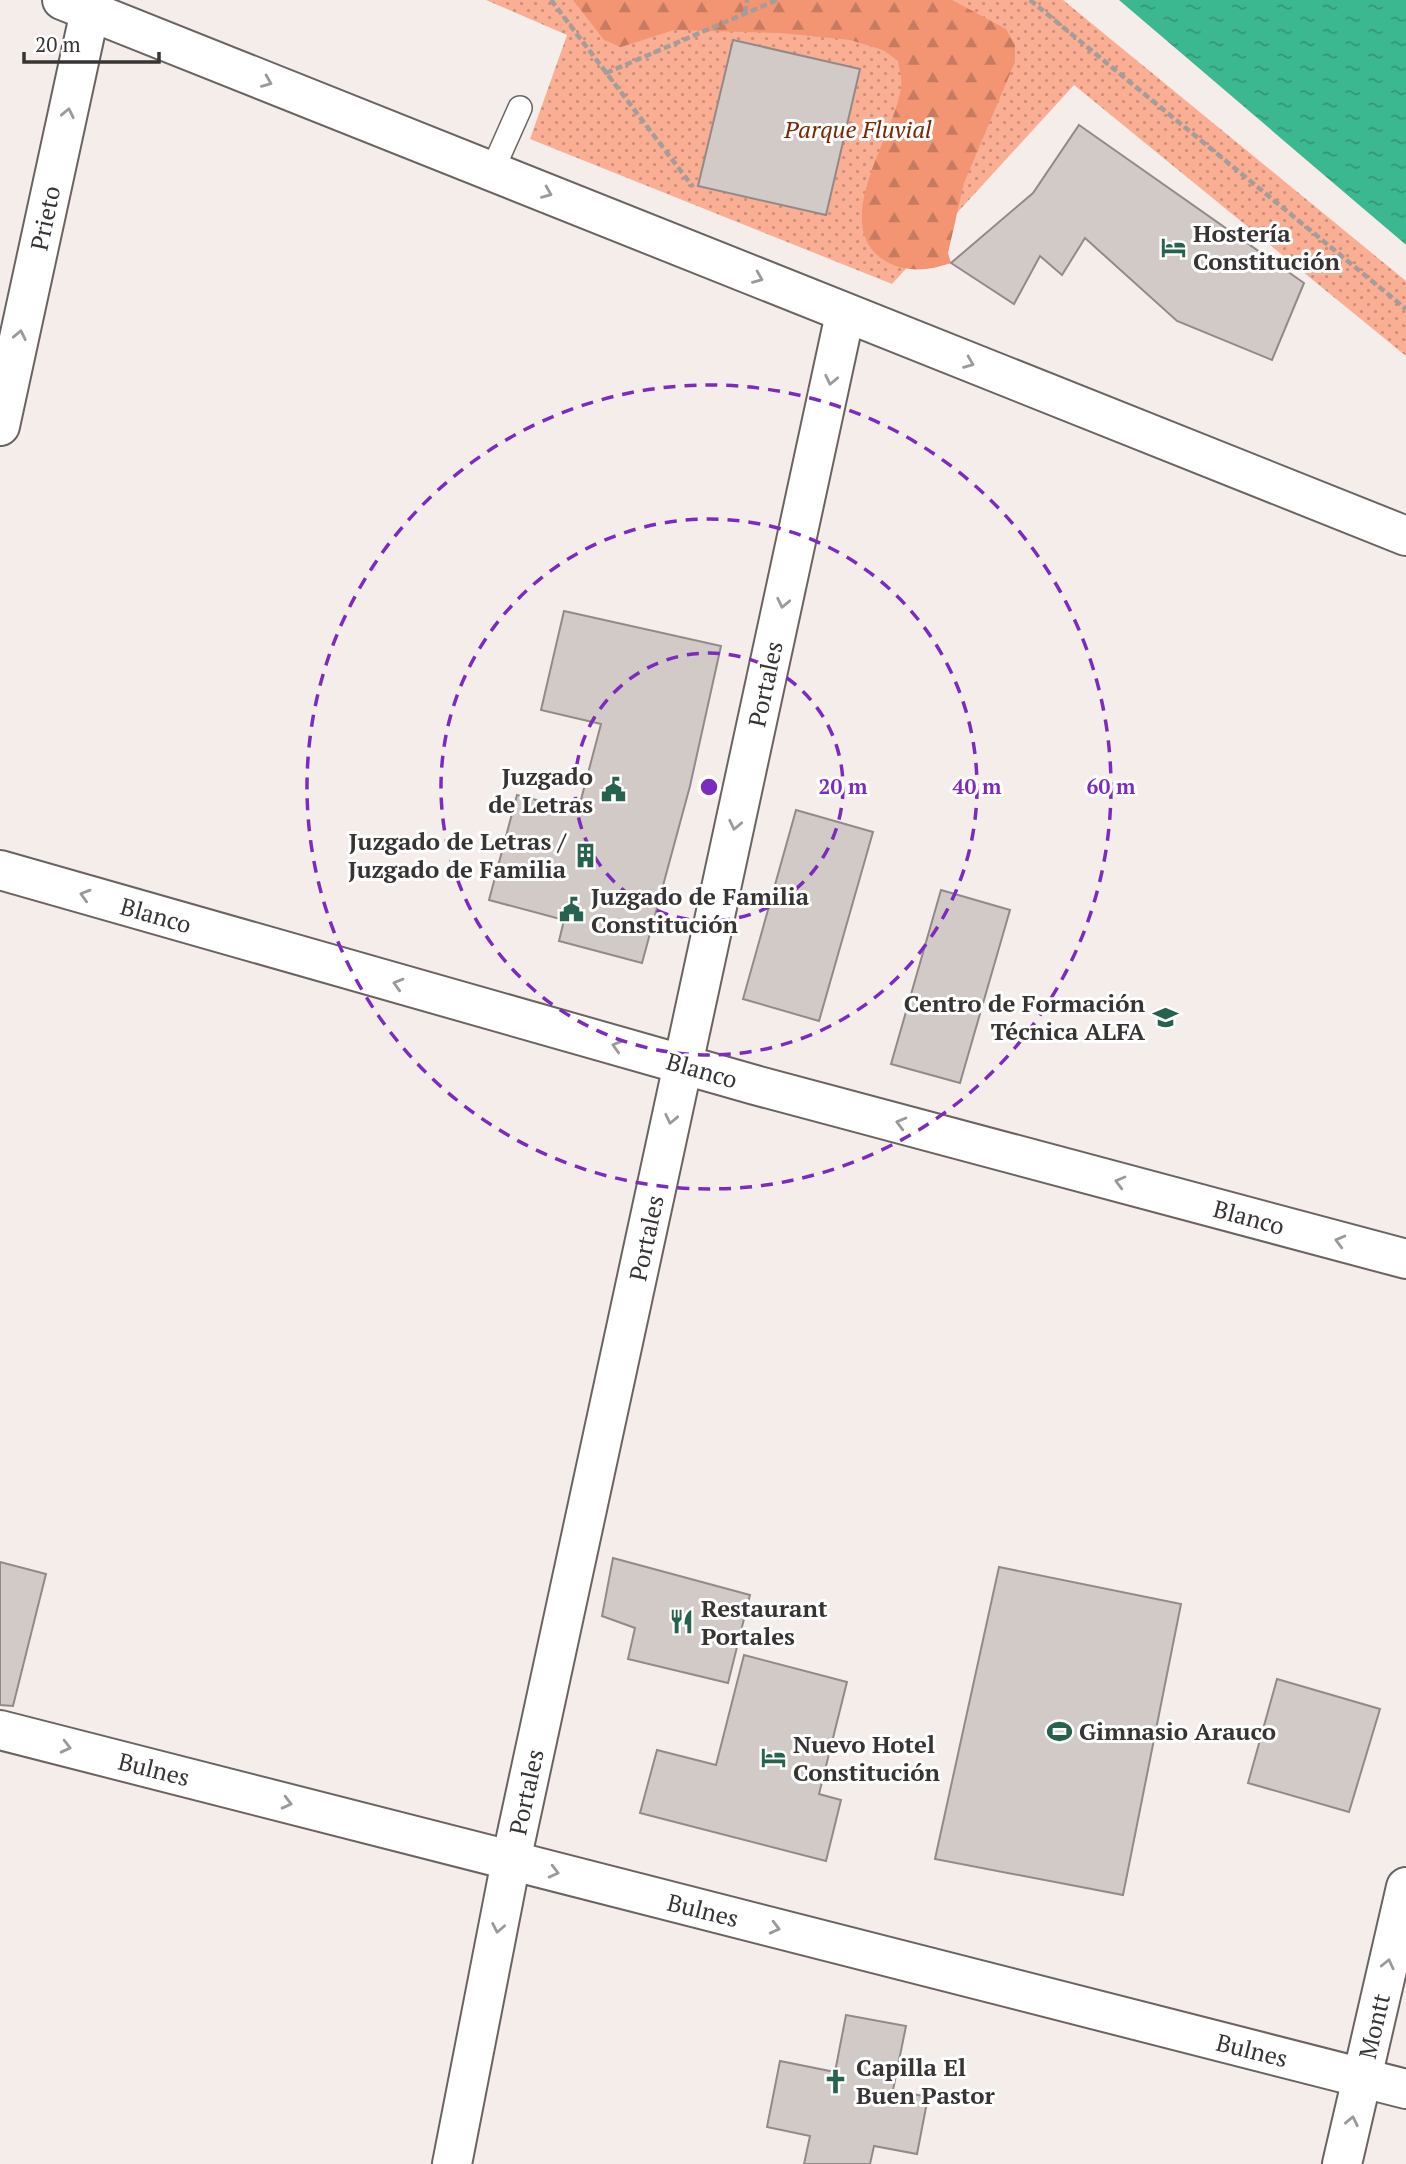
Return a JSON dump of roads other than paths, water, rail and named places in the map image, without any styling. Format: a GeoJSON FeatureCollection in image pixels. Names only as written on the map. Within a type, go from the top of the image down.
{"type":"FeatureCollection","features":[{"type":"Feature","properties":{"kind":"street"},"geometry":{"type":"LineString","coordinates":[[76,6],[1406,536]]}},
{"type":"Feature","properties":{"kind":"street","name":"Prieto"},"geometry":{"type":"LineString","coordinates":[[0,426],[76,6]]}},
{"type":"Feature","properties":{"kind":"street","name":"Portales"},"geometry":{"type":"LineString","coordinates":[[452,2164],[511,1861],[845,314]]}},
{"type":"Feature","properties":{"kind":"street","name":"Blanco"},"geometry":{"type":"LineString","coordinates":[[0,870],[683,1065],[1406,1259]]}},
{"type":"Feature","properties":{"kind":"street","name":"Bulnes"},"geometry":{"type":"LineString","coordinates":[[0,1730],[1406,2089]]}},
{"type":"Feature","properties":{"kind":"street","name":"Montt"},"geometry":{"type":"LineString","coordinates":[[1342,2164],[1406,1887]]}},
{"type":"Feature","properties":{"kind":"lane"},"geometry":{"type":"LineString","coordinates":[[492,171],[520,108]]}},
{"type":"Feature","properties":{"kind":"water"},"geometry":{"type":"Polygon","coordinates":[[[1119,0],[1406,0],[1406,245],[1119,0]]]}},
{"type":"Feature","properties":{"kind":"place","name":"Hostería Constitución"},"geometry":{"type":"Point","coordinates":[1173,247]}},
{"type":"Feature","properties":{"kind":"place","name":"Juzgado de Letras"},"geometry":{"type":"Point","coordinates":[613,790]}},
{"type":"Feature","properties":{"kind":"place","name":"Juzgado de Letras / Juzgado de Familia"},"geometry":{"type":"Point","coordinates":[586,855]}},
{"type":"Feature","properties":{"kind":"place","name":"Juzgado de Familia Constitución"},"geometry":{"type":"Point","coordinates":[571,910]}},
{"type":"Feature","properties":{"kind":"place","name":"Centro de Formación Técnica ALFA"},"geometry":{"type":"Point","coordinates":[1165,1017]}},
{"type":"Feature","properties":{"kind":"place","name":"Restaurant Portales"},"geometry":{"type":"Point","coordinates":[681,1622]}},
{"type":"Feature","properties":{"kind":"place","name":"Gimnasio Arauco"},"geometry":{"type":"Point","coordinates":[1059,1731]}},
{"type":"Feature","properties":{"kind":"place","name":"Nuevo Hotel Constitución"},"geometry":{"type":"Point","coordinates":[773,1758]}},
{"type":"Feature","properties":{"kind":"place","name":"Capilla El Buen Pastor"},"geometry":{"type":"Point","coordinates":[836,2081]}},
{"type":"Feature","properties":{"kind":"park label","name":"Parque Fluvial"},"geometry":{"type":"Point","coordinates":[858,129]}}]}
